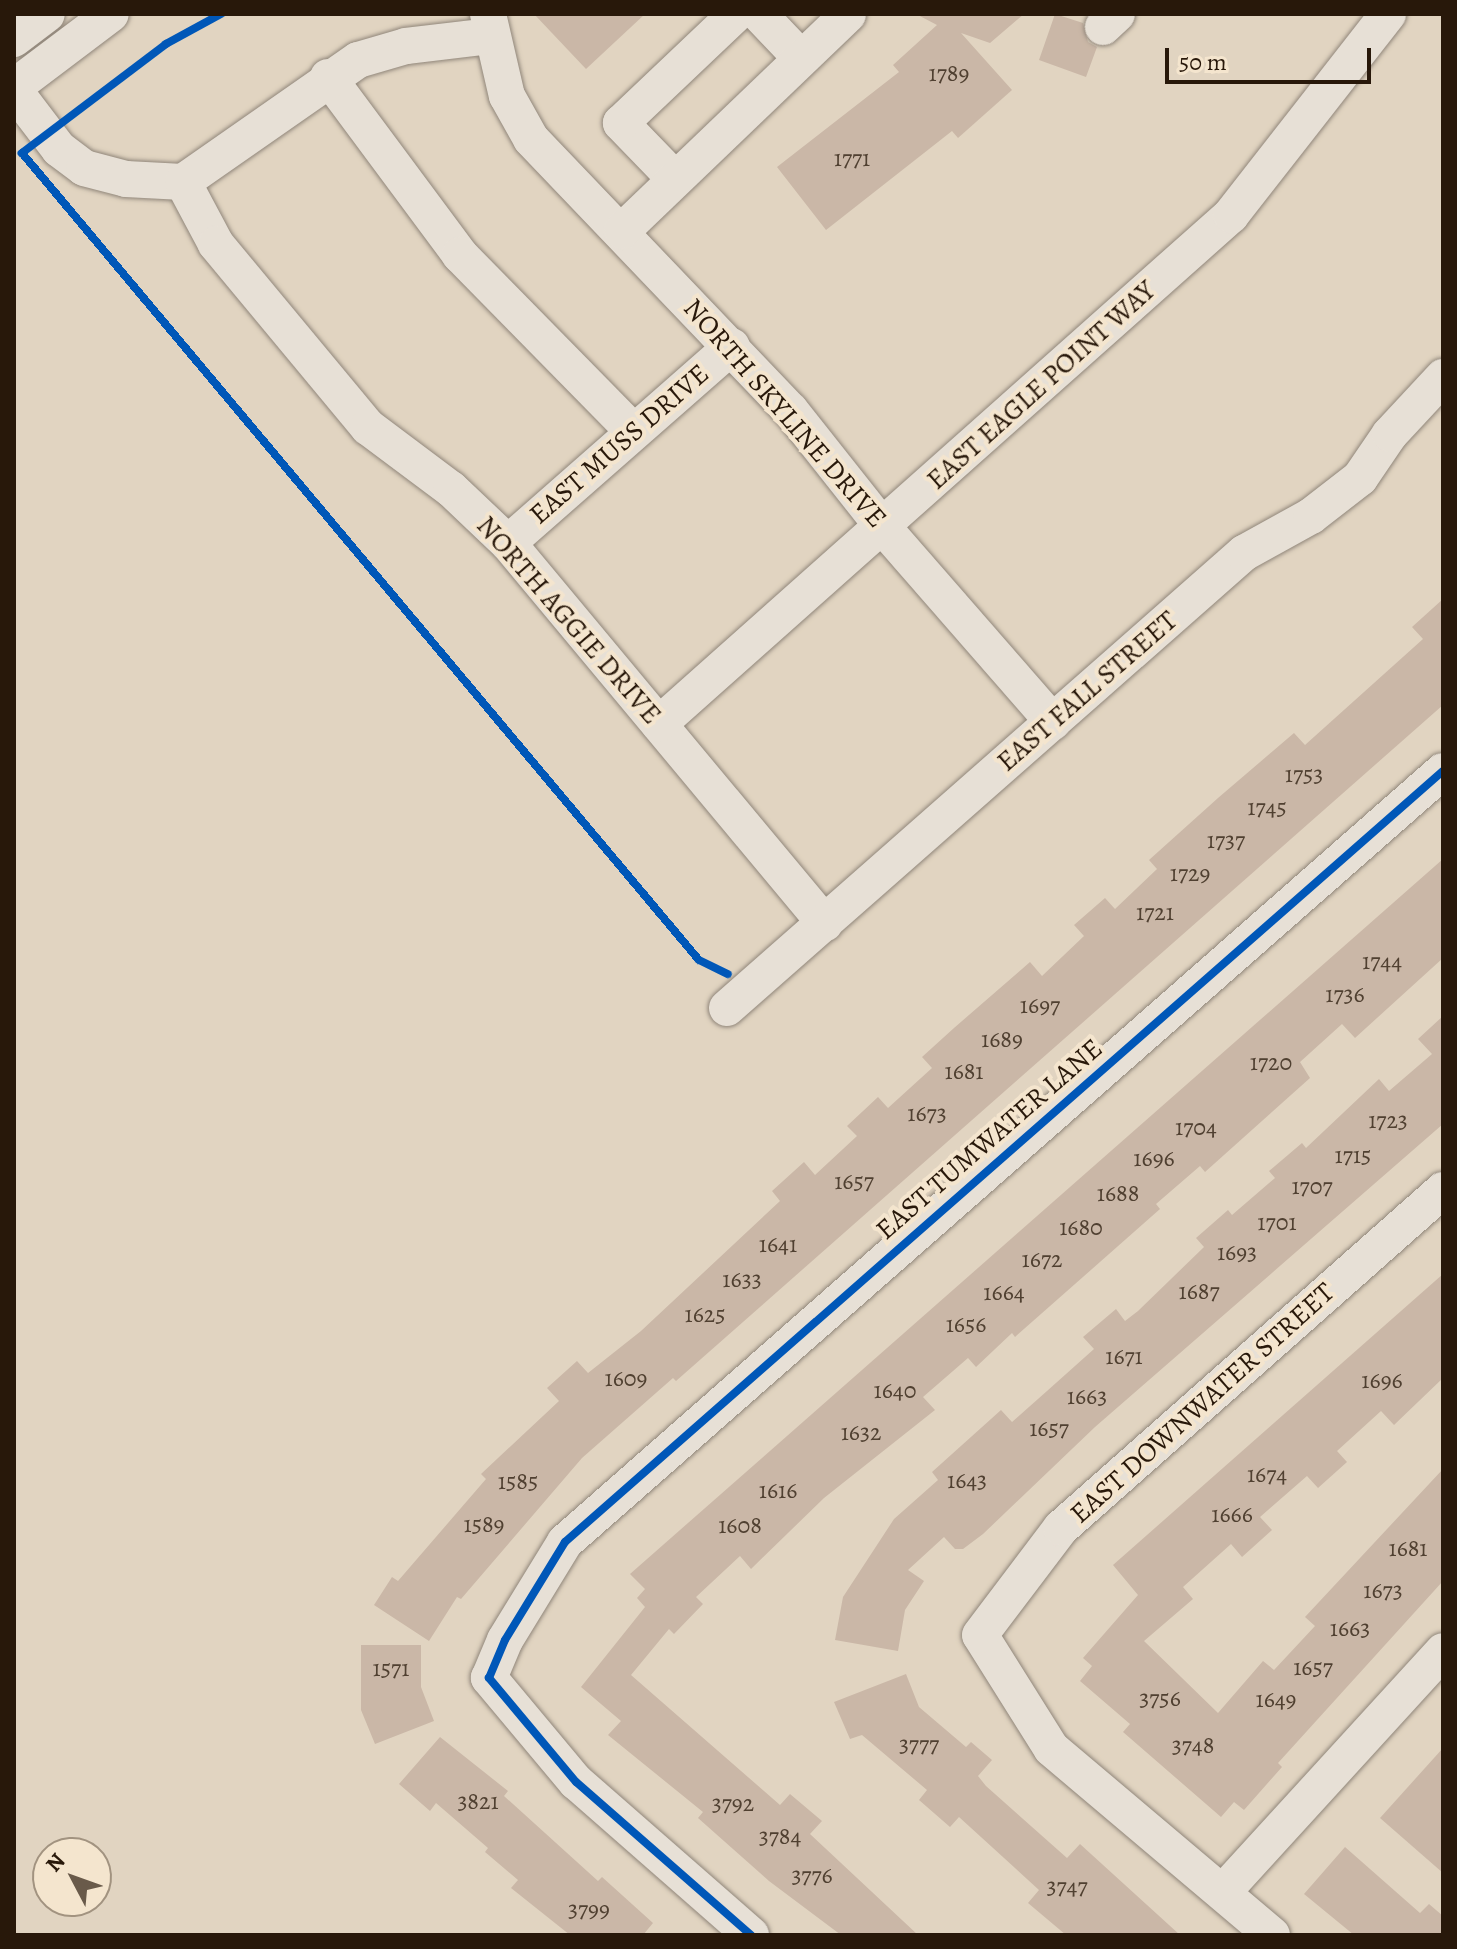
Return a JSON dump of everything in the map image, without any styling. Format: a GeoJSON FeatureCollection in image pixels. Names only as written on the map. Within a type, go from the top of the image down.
{"type":"FeatureCollection","features":[{"type":"Feature","properties":{"kind":"street"},"geometry":{"type":"LineString","coordinates":[[14,39],[47,14]]}},
{"type":"Feature","properties":{"kind":"street"},"geometry":{"type":"LineString","coordinates":[[111,14],[14,89],[53,143],[84,168],[126,179],[183,182],[328,77],[358,60],[406,46],[492,38]]}},
{"type":"Feature","properties":{"kind":"street"},"geometry":{"type":"LineString","coordinates":[[675,179],[621,123],[736,14]]}},
{"type":"Feature","properties":{"kind":"street"},"geometry":{"type":"LineString","coordinates":[[759,14],[800,57]]}},
{"type":"Feature","properties":{"kind":"street"},"geometry":{"type":"LineString","coordinates":[[622,231],[848,14]]}},
{"type":"Feature","properties":{"kind":"street","name":"EAST EAGLE POINT WAY"},"geometry":{"type":"LineString","coordinates":[[659,724],[1231,215],[1388,14]]}},
{"type":"Feature","properties":{"kind":"street","name":"NORTH SKYLINE DRIVE"},"geometry":{"type":"LineString","coordinates":[[492,38],[531,139],[732,346],[882,526],[1053,722]]}},
{"type":"Feature","properties":{"kind":"street"},"geometry":{"type":"LineString","coordinates":[[328,77],[460,255],[632,430]]}},
{"type":"Feature","properties":{"kind":"street","name":"NORTH AGGIE DRIVE"},"geometry":{"type":"LineString","coordinates":[[183,182],[216,244],[368,427],[451,489],[508,543],[825,923]]}},
{"type":"Feature","properties":{"kind":"street","name":"EAST MUSS DRIVE"},"geometry":{"type":"LineString","coordinates":[[508,543],[632,430],[732,346]]}},
{"type":"Feature","properties":{"kind":"street","name":"EAST FALL STREET"},"geometry":{"type":"LineString","coordinates":[[727,1008],[1244,553],[1311,516],[1360,478],[1390,434],[1443,377]]}},
{"type":"Feature","properties":{"kind":"street","name":"EAST TUMWATER LANE"},"geometry":{"type":"LineString","coordinates":[[751,1935],[576,1782],[489,1678],[505,1640],[565,1542],[1443,771]]}},
{"type":"Feature","properties":{"kind":"street","name":"EAST DOWNWATER STREET"},"geometry":{"type":"LineString","coordinates":[[1223,1892],[1051,1748],[980,1635],[1061,1528],[1443,1190]]}},
{"type":"Feature","properties":{"kind":"street"},"geometry":{"type":"LineString","coordinates":[[1272,1935],[1223,1892],[1443,1651]]}},
{"type":"Feature","properties":{"kind":"building"},"geometry":{"type":"Polygon","coordinates":[[[534,14],[645,14],[586,69],[534,14]]]}},
{"type":"Feature","properties":{"kind":"building"},"geometry":{"type":"Polygon","coordinates":[[[916,14],[1024,14],[990,43],[961,33],[1012,90],[958,138],[952,131],[826,230],[777,167],[899,72],[893,65],[937,25],[916,14]]]}},
{"type":"Feature","properties":{"kind":"building"},"geometry":{"type":"Polygon","coordinates":[[[1055,14],[1083,23],[1088,42],[1097,47],[1086,77],[1039,60],[1055,14]]]}},
{"type":"Feature","properties":{"kind":"building"},"geometry":{"type":"Polygon","coordinates":[[[1443,599],[1443,705],[676,1381],[673,1378],[582,1458],[461,1599],[457,1597],[429,1641],[374,1605],[392,1577],[398,1581],[486,1479],[481,1474],[559,1401],[547,1388],[577,1361],[588,1373],[641,1331],[780,1201],[772,1191],[804,1162],[815,1175],[857,1136],[847,1126],[878,1097],[888,1108],[932,1068],[922,1057],[954,1028],[1030,962],[1042,976],[1084,936],[1074,925],[1105,898],[1115,909],[1157,869],[1149,860],[1218,798],[1294,733],[1305,745],[1423,639],[1412,627],[1443,599]]]}},
{"type":"Feature","properties":{"kind":"building"},"geometry":{"type":"Polygon","coordinates":[[[1443,859],[1443,958],[1355,1038],[1342,1024],[1300,1062],[1310,1078],[1205,1172],[1200,1166],[1156,1204],[1160,1209],[1015,1337],[1012,1333],[976,1367],[968,1358],[923,1397],[935,1410],[824,1498],[751,1569],[740,1556],[696,1597],[703,1604],[674,1634],[669,1629],[631,1675],[780,1805],[790,1794],[822,1821],[810,1834],[918,1935],[841,1935],[769,1881],[698,1818],[703,1812],[608,1735],[621,1721],[581,1687],[645,1607],[637,1598],[645,1589],[630,1574],[1443,859]]]}},
{"type":"Feature","properties":{"kind":"building"},"geometry":{"type":"Polygon","coordinates":[[[1443,1016],[1443,1124],[1095,1427],[983,1534],[963,1549],[955,1549],[944,1537],[908,1570],[924,1581],[905,1610],[898,1651],[835,1640],[843,1597],[894,1519],[938,1480],[932,1472],[1001,1410],[1012,1422],[1047,1391],[1094,1349],[1083,1337],[1116,1309],[1125,1321],[1138,1311],[1204,1247],[1196,1238],[1228,1210],[1232,1215],[1275,1178],[1269,1171],[1302,1143],[1306,1148],[1379,1079],[1389,1091],[1432,1054],[1418,1039],[1443,1016]]]}},
{"type":"Feature","properties":{"kind":"building"},"geometry":{"type":"Polygon","coordinates":[[[1443,1274],[1443,1378],[1394,1425],[1381,1411],[1337,1451],[1347,1462],[1318,1488],[1307,1476],[1260,1517],[1272,1530],[1242,1557],[1231,1544],[1183,1587],[1193,1599],[1144,1641],[1218,1713],[1263,1661],[1274,1670],[1315,1626],[1305,1617],[1443,1469],[1443,1581],[1278,1763],[1282,1767],[1244,1810],[1234,1802],[1221,1817],[1123,1732],[1130,1724],[1080,1681],[1092,1666],[1083,1658],[1138,1595],[1113,1565],[1443,1274]]]}},
{"type":"Feature","properties":{"kind":"building"},"geometry":{"type":"Polygon","coordinates":[[[361,1645],[421,1645],[421,1687],[434,1721],[375,1744],[361,1710],[361,1645]]]}},
{"type":"Feature","properties":{"kind":"building"},"geometry":{"type":"Polygon","coordinates":[[[906,1674],[919,1707],[966,1747],[971,1742],[992,1760],[978,1776],[986,1786],[1067,1858],[1080,1844],[1180,1935],[1066,1935],[1028,1903],[1039,1890],[959,1817],[950,1827],[919,1800],[927,1790],[862,1735],[850,1739],[834,1702],[906,1674]]]}},
{"type":"Feature","properties":{"kind":"building"},"geometry":{"type":"Polygon","coordinates":[[[440,1737],[508,1791],[504,1796],[598,1881],[602,1877],[653,1923],[643,1935],[570,1935],[511,1888],[518,1880],[485,1852],[488,1848],[436,1803],[430,1811],[399,1784],[440,1737]]]}},
{"type":"Feature","properties":{"kind":"building"},"geometry":{"type":"Polygon","coordinates":[[[1443,1748],[1443,1873],[1380,1818],[1443,1748]]]}},
{"type":"Feature","properties":{"kind":"building"},"geometry":{"type":"Polygon","coordinates":[[[1345,1847],[1420,1913],[1429,1904],[1443,1916],[1443,1935],[1354,1935],[1304,1894],[1345,1847]]]}},
{"type":"Feature","properties":{"kind":"cycle path"},"geometry":{"type":"LineString","coordinates":[[221,14],[166,44],[22,153],[699,960],[728,974]]}},
{"type":"Feature","properties":{"kind":"cycle path"},"geometry":{"type":"LineString","coordinates":[[751,1935],[576,1782],[489,1678],[505,1640],[565,1542],[1443,771]]}}]}
